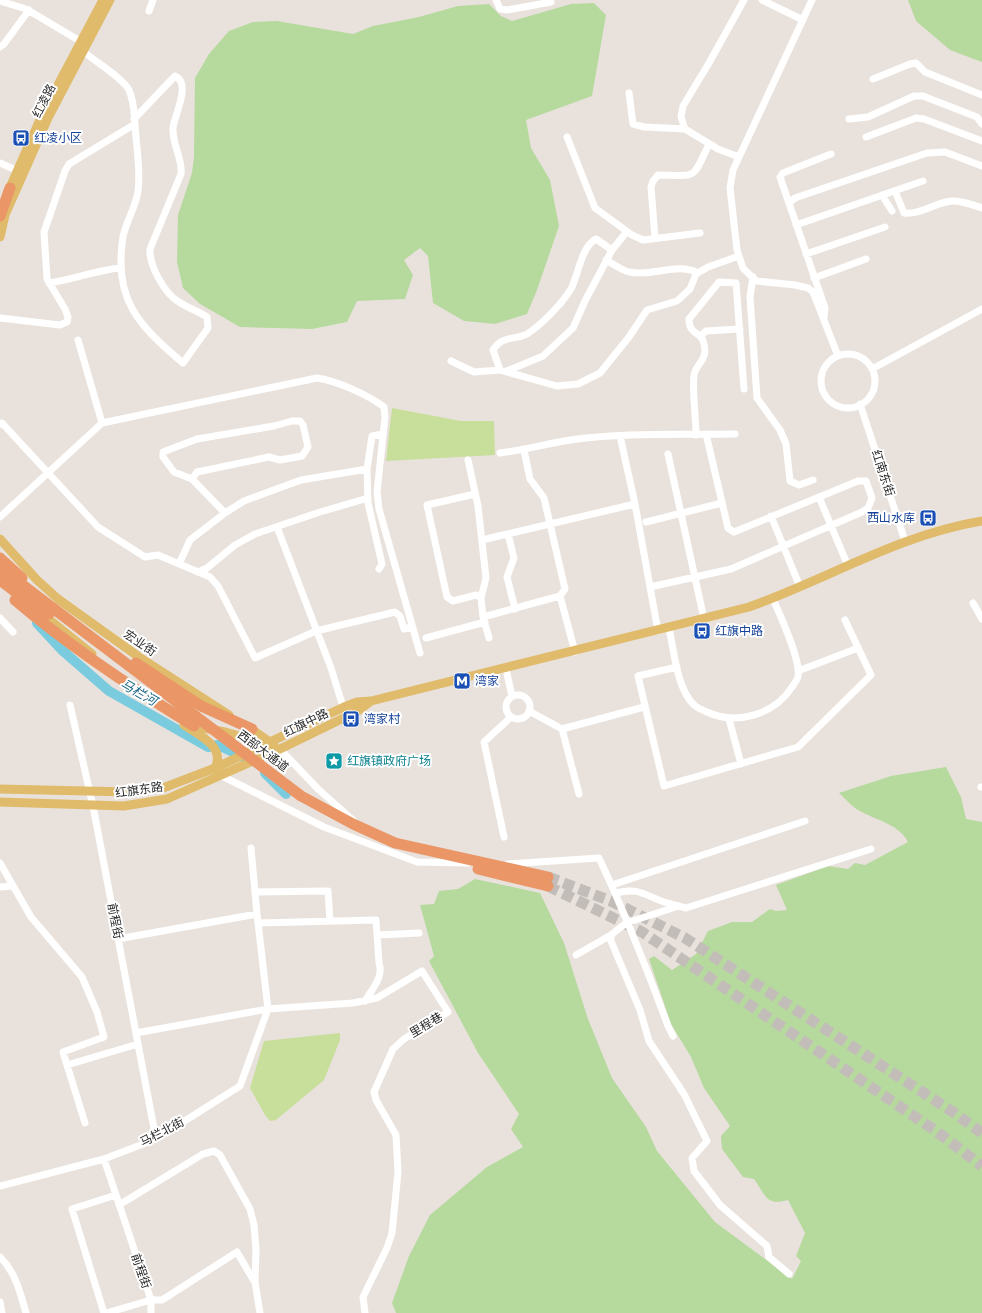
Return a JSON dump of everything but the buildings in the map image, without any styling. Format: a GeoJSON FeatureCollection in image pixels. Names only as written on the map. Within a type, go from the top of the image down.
{"type":"FeatureCollection","features":[{"type":"Feature","properties":{"kind":"highway"},"geometry":{"type":"LineString","coordinates":[[1,216],[10,188]]}},
{"type":"Feature","properties":{"kind":"highway"},"geometry":{"type":"LineString","coordinates":[[0,558],[57,612]]}},
{"type":"Feature","properties":{"kind":"highway","name":"西部大通道"},"geometry":{"type":"LineString","coordinates":[[0,568],[78,629],[301,796],[353,824],[395,843],[548,881],[394,848],[351,829],[299,801],[62,623],[25,599],[0,580]]}},
{"type":"Feature","properties":{"kind":"highway"},"geometry":{"type":"LineString","coordinates":[[0,585],[49,629],[188,725]]}},
{"type":"Feature","properties":{"kind":"highway"},"geometry":{"type":"LineString","coordinates":[[78,629],[104,642],[201,706],[252,729]]}},
{"type":"Feature","properties":{"kind":"main road","name":"红凌路"},"geometry":{"type":"LineString","coordinates":[[10,188],[42,115],[103,0]]}},
{"type":"Feature","properties":{"kind":"main road","name":"红凌路"},"geometry":{"type":"LineString","coordinates":[[0,236],[1,216],[48,118],[110,0]]}},
{"type":"Feature","properties":{"kind":"main road","name":"红旗中路"},"geometry":{"type":"LineString","coordinates":[[268,744],[344,707],[358,702],[371,701],[575,652],[704,619],[773,599],[905,541],[964,524],[982,521]]}},
{"type":"Feature","properties":{"kind":"main road","name":"宏业街"},"geometry":{"type":"LineString","coordinates":[[0,539],[37,580],[58,599],[139,657],[252,729],[276,751]]}},
{"type":"Feature","properties":{"kind":"main road"},"geometry":{"type":"LineString","coordinates":[[17,596],[25,596],[34,592],[36,589],[37,580]]}},
{"type":"Feature","properties":{"kind":"main road"},"geometry":{"type":"LineString","coordinates":[[0,585],[54,623],[150,702],[188,725],[210,743],[218,752],[215,768]]}},
{"type":"Feature","properties":{"kind":"main road","name":"红旗中路"},"geometry":{"type":"LineString","coordinates":[[276,751],[346,716],[371,701]]}},
{"type":"Feature","properties":{"kind":"main road"},"geometry":{"type":"LineString","coordinates":[[188,725],[232,733],[268,744]]}},
{"type":"Feature","properties":{"kind":"main road","name":"红旗东路"},"geometry":{"type":"LineString","coordinates":[[0,789],[129,792],[163,788],[215,768],[268,744]]}},
{"type":"Feature","properties":{"kind":"main road","name":"红旗东路"},"geometry":{"type":"LineString","coordinates":[[0,802],[124,806],[167,799],[276,751]]}},
{"type":"Feature","properties":{"kind":"street"},"geometry":{"type":"LineString","coordinates":[[1,0],[3,2],[29,10],[80,41]]}},
{"type":"Feature","properties":{"kind":"street"},"geometry":{"type":"LineString","coordinates":[[150,11],[153,0]]}},
{"type":"Feature","properties":{"kind":"street"},"geometry":{"type":"LineString","coordinates":[[496,0],[500,9],[507,10],[551,2]]}},
{"type":"Feature","properties":{"kind":"street"},"geometry":{"type":"LineString","coordinates":[[685,129],[681,117],[683,106],[744,0]]}},
{"type":"Feature","properties":{"kind":"street"},"geometry":{"type":"LineString","coordinates":[[762,0],[803,20]]}},
{"type":"Feature","properties":{"kind":"street"},"geometry":{"type":"LineString","coordinates":[[812,0],[739,157],[730,188],[740,256],[744,268],[756,281],[795,285],[808,288],[813,292],[838,356]]}},
{"type":"Feature","properties":{"kind":"street"},"geometry":{"type":"LineString","coordinates":[[0,47],[4,44],[29,10]]}},
{"type":"Feature","properties":{"kind":"street"},"geometry":{"type":"LineString","coordinates":[[0,318],[60,325],[67,322],[68,317],[65,309],[47,279],[45,267],[44,232],[65,171],[69,164],[134,122],[175,76],[178,77],[181,82],[182,94],[173,129],[176,147],[182,165],[150,249],[149,257],[156,274],[174,298],[207,317],[208,328],[183,362],[140,322],[128,303],[120,268],[123,236],[138,191],[134,122],[134,106],[128,89],[83,52]]}},
{"type":"Feature","properties":{"kind":"street"},"geometry":{"type":"LineString","coordinates":[[873,79],[916,63],[925,72],[982,95]]}},
{"type":"Feature","properties":{"kind":"street"},"geometry":{"type":"LineString","coordinates":[[630,92],[633,124],[644,128],[685,129],[718,149],[739,157]]}},
{"type":"Feature","properties":{"kind":"street"},"geometry":{"type":"LineString","coordinates":[[849,119],[868,117],[914,96],[923,96],[977,117],[982,124]]}},
{"type":"Feature","properties":{"kind":"street"},"geometry":{"type":"LineString","coordinates":[[866,137],[916,118],[924,119],[982,141]]}},
{"type":"Feature","properties":{"kind":"street"},"geometry":{"type":"LineString","coordinates":[[567,137],[595,208],[632,235],[643,240],[700,233]]}},
{"type":"Feature","properties":{"kind":"street"},"geometry":{"type":"LineString","coordinates":[[655,238],[651,187],[652,181],[658,175],[690,175],[696,172],[709,144]]}},
{"type":"Feature","properties":{"kind":"street"},"geometry":{"type":"LineString","coordinates":[[789,203],[796,198],[927,153],[945,152],[982,166]]}},
{"type":"Feature","properties":{"kind":"street"},"geometry":{"type":"LineString","coordinates":[[824,320],[825,308],[780,177],[782,172],[831,154]]}},
{"type":"Feature","properties":{"kind":"street"},"geometry":{"type":"LineString","coordinates":[[0,163],[18,171]]}},
{"type":"Feature","properties":{"kind":"street"},"geometry":{"type":"LineString","coordinates":[[796,225],[923,181]]}},
{"type":"Feature","properties":{"kind":"street"},"geometry":{"type":"LineString","coordinates":[[895,191],[904,213],[911,214],[947,201],[961,201],[982,208]]}},
{"type":"Feature","properties":{"kind":"street"},"geometry":{"type":"LineString","coordinates":[[882,195],[892,212]]}},
{"type":"Feature","properties":{"kind":"street"},"geometry":{"type":"LineString","coordinates":[[806,254],[885,227]]}},
{"type":"Feature","properties":{"kind":"street"},"geometry":{"type":"LineString","coordinates":[[503,371],[543,356],[573,328],[606,260],[625,234]]}},
{"type":"Feature","properties":{"kind":"street"},"geometry":{"type":"LineString","coordinates":[[503,371],[493,350],[498,343],[503,340],[529,334],[559,305],[572,287],[579,265],[591,241],[596,239],[612,250]]}},
{"type":"Feature","properties":{"kind":"street"},"geometry":{"type":"LineString","coordinates":[[451,361],[474,372],[503,371],[557,386],[578,384],[600,373],[629,337],[647,310],[677,301],[690,289],[698,273],[708,267],[740,256]]}},
{"type":"Feature","properties":{"kind":"street"},"geometry":{"type":"LineString","coordinates":[[814,278],[866,259]]}},
{"type":"Feature","properties":{"kind":"street"},"geometry":{"type":"LineString","coordinates":[[606,260],[629,272],[691,269],[698,273]]}},
{"type":"Feature","properties":{"kind":"street"},"geometry":{"type":"LineString","coordinates":[[49,283],[71,280],[120,268]]}},
{"type":"Feature","properties":{"kind":"street"},"geometry":{"type":"LineString","coordinates":[[753,277],[750,297],[757,398],[780,430],[786,444],[790,481],[799,485],[812,480]]}},
{"type":"Feature","properties":{"kind":"street"},"geometry":{"type":"LineString","coordinates":[[696,435],[694,374],[704,358],[704,343],[701,336],[692,331],[689,326],[689,319],[719,282],[736,283],[744,389]]}},
{"type":"Feature","properties":{"kind":"street"},"geometry":{"type":"LineString","coordinates":[[872,369],[982,309]]}},
{"type":"Feature","properties":{"kind":"street"},"geometry":{"type":"LineString","coordinates":[[701,336],[706,331],[740,329]]}},
{"type":"Feature","properties":{"kind":"street"},"geometry":{"type":"LineString","coordinates":[[78,340],[102,423]]}},
{"type":"Feature","properties":{"kind":"street"},"geometry":{"type":"LineString","coordinates":[[847,354],[856,355],[864,359],[872,369],[875,383],[872,392],[867,399],[860,404],[852,407],[843,407],[832,402],[823,392],[821,383],[823,371],[830,360],[838,356],[847,354]]}},
{"type":"Feature","properties":{"kind":"street"},"geometry":{"type":"LineString","coordinates":[[0,517],[102,423],[317,378],[328,380],[376,401],[384,407],[383,434],[377,492],[380,509],[420,653]]}},
{"type":"Feature","properties":{"kind":"street","name":"红南东街"},"geometry":{"type":"LineString","coordinates":[[860,404],[905,541]]}},
{"type":"Feature","properties":{"kind":"street"},"geometry":{"type":"LineString","coordinates":[[192,479],[197,472],[262,458],[269,457],[280,460],[302,456],[308,447],[303,425],[300,421],[292,421],[274,426],[197,439],[163,452],[163,457],[174,472],[192,479],[225,513]]}},
{"type":"Feature","properties":{"kind":"street"},"geometry":{"type":"LineString","coordinates":[[0,424],[2,423],[49,472],[98,527],[145,557],[158,555],[210,577],[218,586],[255,658],[316,631],[394,612],[400,616],[404,629],[412,627]]}},
{"type":"Feature","properties":{"kind":"street"},"geometry":{"type":"LineString","coordinates":[[379,569],[382,564],[368,498],[367,470],[372,436],[383,434]]}},
{"type":"Feature","properties":{"kind":"street"},"geometry":{"type":"LineString","coordinates":[[650,587],[731,569],[868,508],[872,498],[866,481],[858,481],[734,532],[728,528],[706,434]]}},
{"type":"Feature","properties":{"kind":"street"},"geometry":{"type":"LineString","coordinates":[[500,453],[524,450],[570,440],[620,436],[735,434]]}},
{"type":"Feature","properties":{"kind":"street"},"geometry":{"type":"LineString","coordinates":[[620,436],[635,504],[658,631]]}},
{"type":"Feature","properties":{"kind":"street"},"geometry":{"type":"LineString","coordinates":[[426,638],[484,620],[515,608],[560,596],[565,589],[544,498],[530,479],[524,450]]}},
{"type":"Feature","properties":{"kind":"street"},"geometry":{"type":"LineString","coordinates":[[668,454],[704,619]]}},
{"type":"Feature","properties":{"kind":"street"},"geometry":{"type":"LineString","coordinates":[[468,460],[482,540],[486,578],[482,598],[484,620],[489,638]]}},
{"type":"Feature","properties":{"kind":"street"},"geometry":{"type":"LineString","coordinates":[[179,564],[190,540],[225,513],[244,501],[301,480],[367,470]]}},
{"type":"Feature","properties":{"kind":"street"},"geometry":{"type":"LineString","coordinates":[[475,494],[427,505],[447,597],[453,601],[476,595],[482,598]]}},
{"type":"Feature","properties":{"kind":"street"},"geometry":{"type":"LineString","coordinates":[[819,497],[848,566]]}},
{"type":"Feature","properties":{"kind":"street"},"geometry":{"type":"LineString","coordinates":[[198,572],[207,568],[218,560],[235,545],[255,534],[320,512],[368,498]]}},
{"type":"Feature","properties":{"kind":"street"},"geometry":{"type":"LineString","coordinates":[[646,522],[722,503]]}},
{"type":"Feature","properties":{"kind":"street"},"geometry":{"type":"LineString","coordinates":[[482,540],[635,504]]}},
{"type":"Feature","properties":{"kind":"street"},"geometry":{"type":"LineString","coordinates":[[771,516],[800,587]]}},
{"type":"Feature","properties":{"kind":"street"},"geometry":{"type":"LineString","coordinates":[[277,527],[331,668],[346,716]]}},
{"type":"Feature","properties":{"kind":"street"},"geometry":{"type":"LineString","coordinates":[[508,534],[514,558],[507,577],[515,608]]}},
{"type":"Feature","properties":{"kind":"street"},"geometry":{"type":"LineString","coordinates":[[560,596],[575,652]]}},
{"type":"Feature","properties":{"kind":"street"},"geometry":{"type":"LineString","coordinates":[[669,628],[682,688],[695,706],[714,715],[729,719],[745,718],[769,709],[787,696],[798,677],[797,660],[773,599]]}},
{"type":"Feature","properties":{"kind":"street"},"geometry":{"type":"LineString","coordinates":[[973,603],[982,619]]}},
{"type":"Feature","properties":{"kind":"street"},"geometry":{"type":"LineString","coordinates":[[0,618],[13,632]]}},
{"type":"Feature","properties":{"kind":"street"},"geometry":{"type":"LineString","coordinates":[[677,667],[638,676],[644,707],[664,786],[798,747],[871,675],[845,620]]}},
{"type":"Feature","properties":{"kind":"street"},"geometry":{"type":"LineString","coordinates":[[798,671],[858,648]]}},
{"type":"Feature","properties":{"kind":"street"},"geometry":{"type":"LineString","coordinates":[[506,669],[512,696]]}},
{"type":"Feature","properties":{"kind":"street"},"geometry":{"type":"LineString","coordinates":[[521,695],[528,699],[530,707],[529,711],[521,718],[511,717],[508,714],[506,706],[507,702],[512,696],[521,695]]}},
{"type":"Feature","properties":{"kind":"street","name":"前程街"},"geometry":{"type":"LineString","coordinates":[[70,705],[93,806],[156,1138]]}},
{"type":"Feature","properties":{"kind":"street"},"geometry":{"type":"LineString","coordinates":[[529,711],[562,729],[644,707]]}},
{"type":"Feature","properties":{"kind":"street"},"geometry":{"type":"LineString","coordinates":[[504,837],[484,742],[511,717]]}},
{"type":"Feature","properties":{"kind":"street"},"geometry":{"type":"LineString","coordinates":[[729,719],[741,764]]}},
{"type":"Feature","properties":{"kind":"street"},"geometry":{"type":"LineString","coordinates":[[562,729],[579,794]]}},
{"type":"Feature","properties":{"kind":"street"},"geometry":{"type":"LineString","coordinates":[[276,751],[318,790],[390,852]]}},
{"type":"Feature","properties":{"kind":"street"},"geometry":{"type":"LineString","coordinates":[[224,775],[324,828],[417,862],[514,864],[599,858],[616,893],[626,923],[640,950],[673,1036]]}},
{"type":"Feature","properties":{"kind":"street"},"geometry":{"type":"LineString","coordinates":[[612,885],[805,821]]}},
{"type":"Feature","properties":{"kind":"street"},"geometry":{"type":"LineString","coordinates":[[251,848],[268,1009]]}},
{"type":"Feature","properties":{"kind":"street"},"geometry":{"type":"LineString","coordinates":[[616,893],[626,890],[645,892],[663,901],[686,908],[870,849]]}},
{"type":"Feature","properties":{"kind":"street"},"geometry":{"type":"LineString","coordinates":[[0,863],[31,917],[82,977],[97,1012],[104,1038],[63,1052],[85,1123]]}},
{"type":"Feature","properties":{"kind":"street"},"geometry":{"type":"LineString","coordinates":[[0,887],[14,886]]}},
{"type":"Feature","properties":{"kind":"street"},"geometry":{"type":"LineString","coordinates":[[255,892],[328,891],[330,922]]}},
{"type":"Feature","properties":{"kind":"street"},"geometry":{"type":"LineString","coordinates":[[576,955],[611,935],[626,923],[679,906]]}},
{"type":"Feature","properties":{"kind":"street"},"geometry":{"type":"LineString","coordinates":[[118,939],[257,914]]}},
{"type":"Feature","properties":{"kind":"street"},"geometry":{"type":"LineString","coordinates":[[258,923],[376,920],[379,963],[382,969],[379,979],[365,1001]]}},
{"type":"Feature","properties":{"kind":"street"},"geometry":{"type":"LineString","coordinates":[[377,935],[419,933]]}},
{"type":"Feature","properties":{"kind":"street"},"geometry":{"type":"LineString","coordinates":[[611,935],[611,941],[640,1010],[649,1041],[684,1094],[707,1141],[692,1158],[694,1171],[720,1205],[768,1246],[769,1257],[789,1274]]}},
{"type":"Feature","properties":{"kind":"street","name":"里程巷"},"geometry":{"type":"LineString","coordinates":[[136,1033],[268,1009],[365,1001],[377,998],[422,971],[448,1012],[404,1039],[393,1049],[374,1092],[376,1100],[396,1135],[398,1172],[392,1233],[387,1248],[363,1297],[366,1313]]}},
{"type":"Feature","properties":{"kind":"street","name":"马栏北街"},"geometry":{"type":"LineString","coordinates":[[0,1186],[104,1159],[156,1138],[240,1086],[268,1009]]}},
{"type":"Feature","properties":{"kind":"street"},"geometry":{"type":"LineString","coordinates":[[68,1065],[138,1044]]}},
{"type":"Feature","properties":{"kind":"street"},"geometry":{"type":"LineString","coordinates":[[119,1205],[203,1154],[214,1151],[220,1155],[250,1209],[254,1225],[256,1250],[255,1282],[260,1313]]}},
{"type":"Feature","properties":{"kind":"street","name":"前程街"},"geometry":{"type":"LineString","coordinates":[[104,1159],[151,1300],[162,1300],[237,1252],[255,1282]]}},
{"type":"Feature","properties":{"kind":"street"},"geometry":{"type":"LineString","coordinates":[[116,1195],[72,1210],[105,1313],[151,1300],[151,1313]]}},
{"type":"Feature","properties":{"kind":"street"},"geometry":{"type":"LineString","coordinates":[[0,1257],[8,1265],[16,1278],[26,1313]]}},
{"type":"Feature","properties":{"kind":"street"},"geometry":{"type":"LineString","coordinates":[[0,1302],[2,1313]]}},
{"type":"Feature","properties":{"kind":"green space"},"geometry":{"type":"Polygon","coordinates":[[[908,0],[982,0],[982,62],[950,50],[916,21],[908,0]]]}},
{"type":"Feature","properties":{"kind":"green space"},"geometry":{"type":"Polygon","coordinates":[[[594,3],[606,15],[592,96],[526,120],[531,148],[550,180],[559,226],[527,314],[495,324],[464,321],[433,303],[428,256],[420,248],[404,260],[413,275],[405,299],[357,301],[347,322],[312,329],[240,327],[200,304],[183,288],[177,262],[178,215],[192,173],[194,157],[195,78],[209,54],[229,31],[253,22],[277,21],[353,34],[373,26],[419,17],[458,6],[489,4],[501,16],[512,21],[571,4],[594,3]]]}},
{"type":"Feature","properties":{"kind":"green space"},"geometry":{"type":"Polygon","coordinates":[[[392,408],[461,421],[494,421],[495,455],[386,461],[392,408]]]}},
{"type":"Feature","properties":{"kind":"green space"},"geometry":{"type":"Polygon","coordinates":[[[946,767],[961,797],[966,819],[982,822],[982,1313],[396,1313],[392,1303],[409,1256],[430,1215],[487,1167],[523,1147],[511,1129],[519,1114],[478,1053],[429,961],[434,956],[420,905],[434,904],[439,891],[458,889],[475,879],[540,893],[564,943],[588,1019],[612,1078],[646,1127],[657,1151],[715,1222],[792,1279],[801,1261],[796,1256],[805,1233],[788,1200],[775,1202],[767,1198],[754,1179],[743,1177],[722,1149],[721,1136],[730,1126],[704,1088],[691,1057],[671,1024],[649,959],[654,956],[672,970],[696,954],[708,931],[732,922],[752,922],[770,909],[776,911],[787,910],[776,885],[828,866],[848,869],[855,863],[865,865],[908,842],[899,831],[858,810],[839,793],[891,776],[946,767]]]}},
{"type":"Feature","properties":{"kind":"green space"},"geometry":{"type":"Polygon","coordinates":[[[340,1033],[340,1040],[324,1080],[276,1120],[270,1121],[250,1088],[264,1041],[340,1033]]]}},
{"type":"Feature","properties":{"kind":"waterway","name":"马栏河"},"geometry":{"type":"LineString","coordinates":[[37,623],[63,651],[109,691],[208,747],[218,745],[246,758]]}},
{"type":"Feature","properties":{"kind":"waterway","name":"马栏河"},"geometry":{"type":"LineString","coordinates":[[265,773],[286,794]]}},
{"type":"Feature","properties":{"kind":"tunnel"},"geometry":{"type":"LineString","coordinates":[[548,877],[611,901],[685,938],[953,1112],[982,1133]]}},
{"type":"Feature","properties":{"kind":"tunnel"},"geometry":{"type":"LineString","coordinates":[[548,886],[642,932],[936,1131],[982,1166]]}},
{"type":"Feature","properties":{"kind":"place","name":"红凌小区"},"geometry":{"type":"Point","coordinates":[21,138]}},
{"type":"Feature","properties":{"kind":"place","name":"西山水库"},"geometry":{"type":"Point","coordinates":[928,518]}},
{"type":"Feature","properties":{"kind":"place","name":"红旗中路"},"geometry":{"type":"Point","coordinates":[702,631]}},
{"type":"Feature","properties":{"kind":"place","name":"湾家"},"geometry":{"type":"Point","coordinates":[462,681]}},
{"type":"Feature","properties":{"kind":"place","name":"湾家村"},"geometry":{"type":"Point","coordinates":[351,719]}},
{"type":"Feature","properties":{"kind":"place","name":"红旗镇政府广场"},"geometry":{"type":"Point","coordinates":[334,761]}}]}
